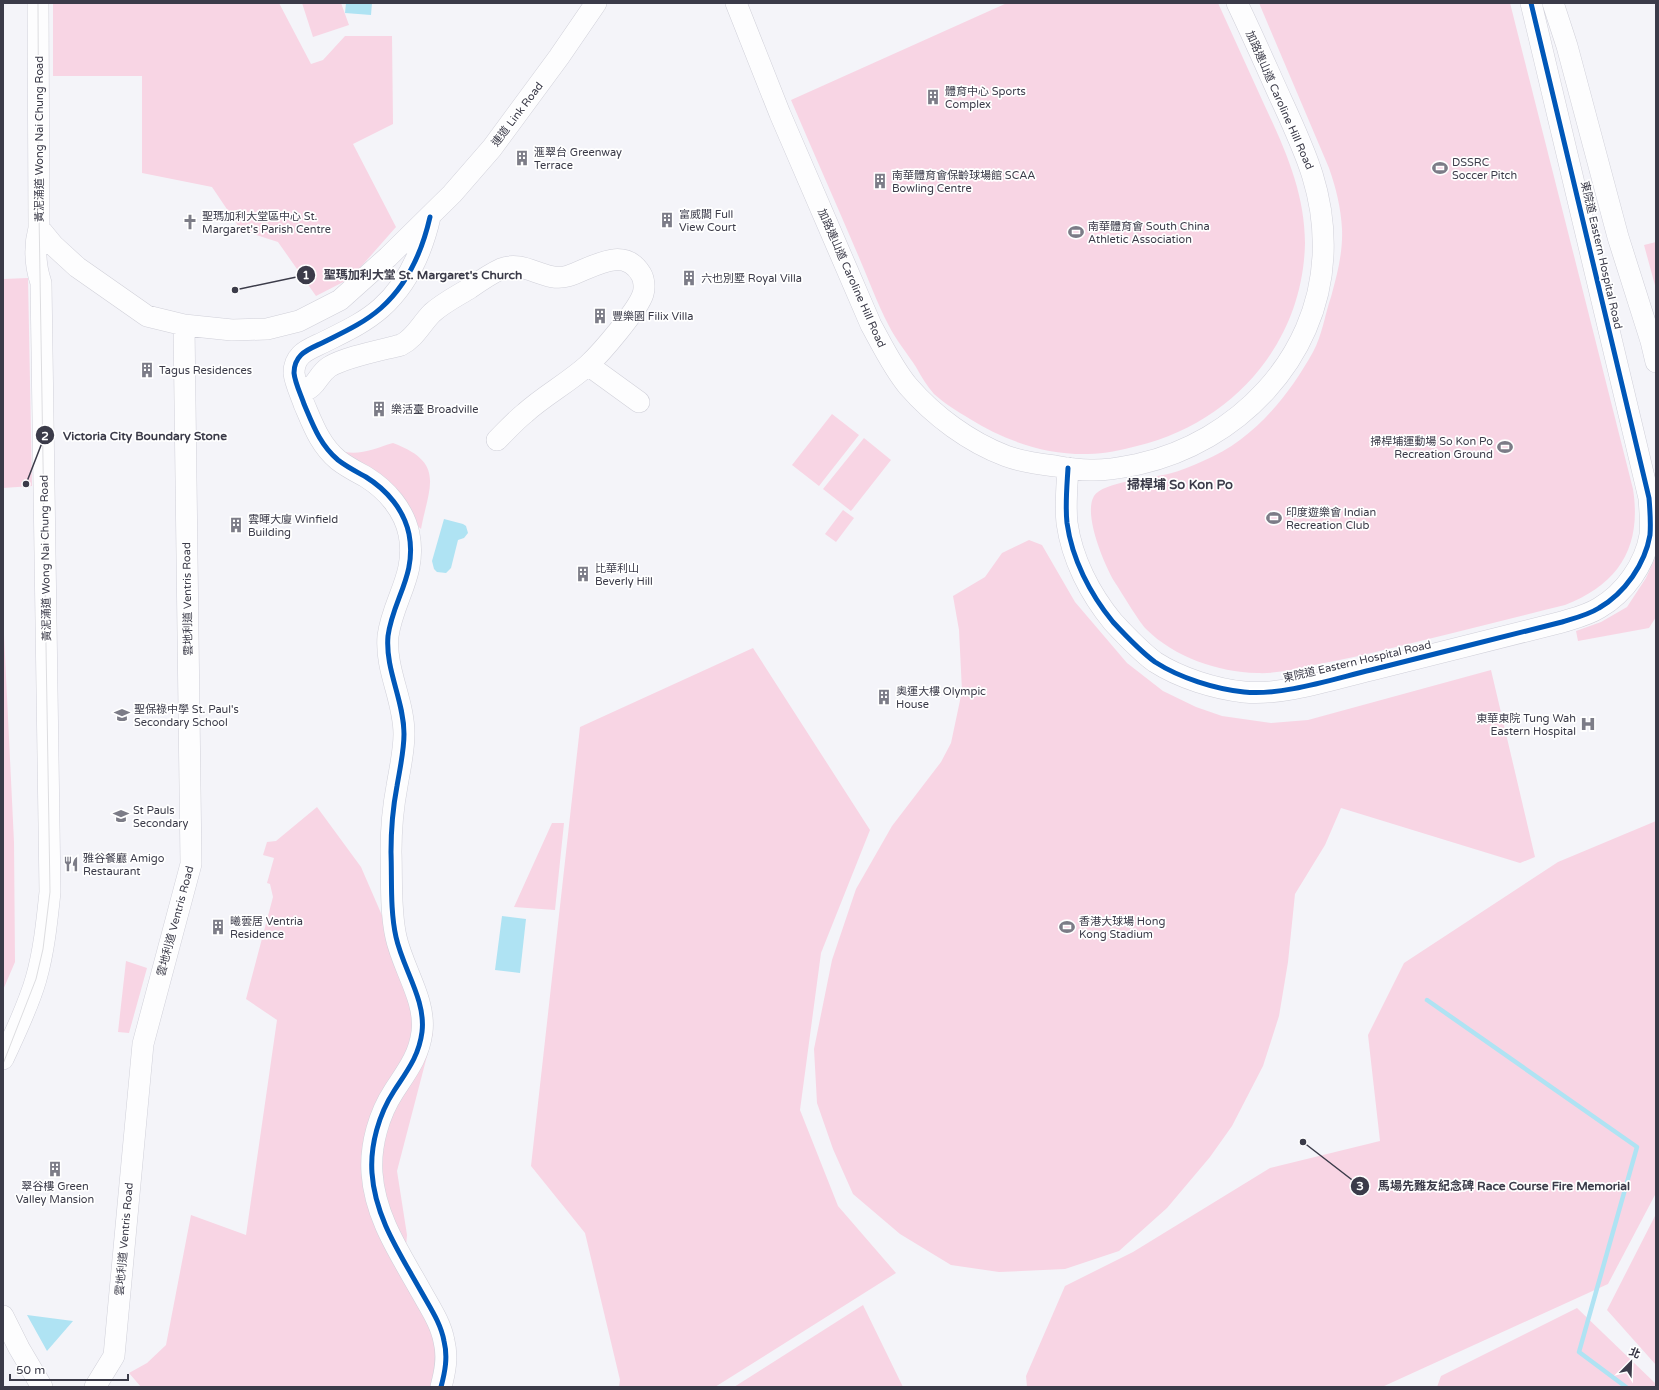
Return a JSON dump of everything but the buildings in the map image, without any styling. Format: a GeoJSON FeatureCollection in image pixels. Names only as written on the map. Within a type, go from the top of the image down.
{"type":"FeatureCollection","features":[{"type":"Feature","properties":{"kind":"street","name":"黃泥涌道 Wong Nai Chung Road"},"geometry":{"type":"LineString","coordinates":[[3,1058],[19,1025],[36,979],[43,950],[50,892],[41,283],[36,268],[35,241],[39,228],[38,3]]}},
{"type":"Feature","properties":{"kind":"street","name":"連道 Link Road"},"geometry":{"type":"LineString","coordinates":[[39,228],[53,245],[77,267],[147,316],[184,325],[232,330],[267,329],[299,321],[340,300],[388,257],[452,194],[492,148],[559,57],[596,3]]}},
{"type":"Feature","properties":{"kind":"street","name":"加路連山道 Caroline Hill Road"},"geometry":{"type":"LineString","coordinates":[[736,3],[780,114],[871,325],[907,386],[929,408],[953,428],[1006,456],[1030,463],[1091,470],[1109,469],[1149,462],[1173,454],[1194,445],[1231,423],[1273,382],[1294,352],[1311,315],[1318,294],[1323,255],[1322,216],[1316,185],[1302,145],[1237,3]]}},
{"type":"Feature","properties":{"kind":"street","name":"東院道 Eastern Hospital Road"},"geometry":{"type":"LineString","coordinates":[[1068,468],[1066,493],[1068,523],[1074,552],[1082,574],[1107,614],[1125,635],[1156,662],[1190,678],[1243,692],[1277,690],[1322,682],[1562,622],[1598,609],[1621,592],[1640,565],[1650,536],[1653,509],[1531,3]]}},
{"type":"Feature","properties":{"kind":"street","name":"東院道 Eastern Hospital Road"},"geometry":{"type":"LineString","coordinates":[[1553,3],[1567,46],[1618,237],[1651,340],[1656,362]]}},
{"type":"Feature","properties":{"kind":"street"},"geometry":{"type":"LineString","coordinates":[[430,217],[426,237],[418,257],[408,276],[396,293],[382,308],[365,321],[309,349],[299,357],[294,373],[315,432],[329,452],[342,463],[374,482],[384,491],[400,512],[407,527],[410,545],[410,565],[405,585],[393,614],[389,635],[390,663],[402,708],[404,732],[403,751],[393,813],[391,851],[394,923],[404,965],[421,1008],[423,1023],[417,1056],[394,1092],[379,1125],[373,1149],[372,1176],[377,1205],[385,1226],[434,1314],[445,1342],[446,1363],[441,1387]]}},
{"type":"Feature","properties":{"kind":"street"},"geometry":{"type":"LineString","coordinates":[[41,283],[52,268],[68,258]]}},
{"type":"Feature","properties":{"kind":"street"},"geometry":{"type":"LineString","coordinates":[[300,393],[310,389],[328,368],[338,362],[401,345],[408,341],[443,304],[503,268],[528,268],[544,275],[559,278],[604,262],[622,260],[634,266],[643,276],[643,294],[615,336],[588,365],[525,412],[497,440]]}},
{"type":"Feature","properties":{"kind":"street","name":"雲地利道 Ventris Road"},"geometry":{"type":"LineString","coordinates":[[95,1387],[114,1356],[143,1044],[191,864],[184,325]]}},
{"type":"Feature","properties":{"kind":"street"},"geometry":{"type":"LineString","coordinates":[[588,365],[639,402]]}},
{"type":"Feature","properties":{"kind":"street"},"geometry":{"type":"LineString","coordinates":[[3,1316],[19,1348],[42,1387]]}},
{"type":"Feature","properties":{"kind":"street"},"geometry":{"type":"LineString","coordinates":[[3,1327],[19,1348]]}},
{"type":"Feature","properties":{"kind":"shaded area"},"geometry":{"type":"Polygon","coordinates":[[[53,3],[279,3],[311,64],[323,60],[345,36],[392,36],[393,124],[353,144],[396,227],[351,278],[316,296],[278,242],[241,230],[212,187],[142,173],[142,76],[53,76],[53,3]]]}},
{"type":"Feature","properties":{"kind":"shaded area"},"geometry":{"type":"Polygon","coordinates":[[[302,3],[341,3],[349,25],[313,37],[302,3]]]}},
{"type":"Feature","properties":{"kind":"shaded area","name":"南華體育會 South China Athletic Association"},"geometry":{"type":"Polygon","coordinates":[[[1007,3],[1218,3],[1286,153],[1301,206],[1305,243],[1301,279],[1291,314],[1276,345],[1256,373],[1232,398],[1203,419],[1172,435],[1137,446],[1107,453],[1072,454],[1057,452],[1026,445],[997,434],[956,410],[934,394],[895,336],[885,317],[791,100],[1007,3]]]}},
{"type":"Feature","properties":{"kind":"shaded area"},"geometry":{"type":"Polygon","coordinates":[[[1259,3],[1510,3],[1633,489],[1635,510],[1634,529],[1630,546],[1623,561],[1613,574],[1600,586],[1584,596],[1565,605],[1376,652],[1286,671],[1257,673],[1227,670],[1212,666],[1183,655],[1170,648],[1157,639],[1142,625],[1114,581],[1096,539],[1091,514],[1091,504],[1094,496],[1099,491],[1107,487],[1128,481],[1168,474],[1195,465],[1221,452],[1253,430],[1280,401],[1303,369],[1313,352],[1321,332],[1335,280],[1341,255],[1342,238],[1341,213],[1336,191],[1329,168],[1259,3]]]}},
{"type":"Feature","properties":{"kind":"shaded area"},"geometry":{"type":"Polygon","coordinates":[[[1656,242],[1656,289],[1644,245],[1656,242]]]}},
{"type":"Feature","properties":{"kind":"shaded area"},"geometry":{"type":"Polygon","coordinates":[[[28,278],[32,486],[3,488],[3,279],[28,278]]]}},
{"type":"Feature","properties":{"kind":"shaded area"},"geometry":{"type":"Polygon","coordinates":[[[832,414],[859,435],[819,486],[792,465],[832,414]]]}},
{"type":"Feature","properties":{"kind":"shaded area"},"geometry":{"type":"Polygon","coordinates":[[[864,438],[891,460],[851,511],[823,489],[864,438]]]}},
{"type":"Feature","properties":{"kind":"shaded area"},"geometry":{"type":"Polygon","coordinates":[[[393,443],[410,451],[421,459],[427,468],[430,477],[430,488],[421,529],[348,462],[345,452],[363,452],[393,443]]]}},
{"type":"Feature","properties":{"kind":"shaded area"},"geometry":{"type":"Polygon","coordinates":[[[843,510],[854,518],[836,542],[825,534],[843,510]]]}},
{"type":"Feature","properties":{"kind":"shaded area","name":"香港大球場 Hong Kong Stadium"},"geometry":{"type":"Polygon","coordinates":[[[1029,540],[1042,545],[1075,602],[1127,663],[1163,691],[1196,707],[1222,716],[1271,723],[1308,720],[1491,670],[1535,857],[1520,863],[1341,808],[1325,845],[1295,894],[1288,962],[1279,1016],[1263,1066],[1232,1126],[1210,1157],[1167,1208],[1119,1251],[1065,1269],[999,1272],[951,1265],[900,1234],[853,1194],[833,1149],[817,1103],[814,1049],[832,960],[856,889],[892,826],[941,762],[951,743],[962,691],[959,630],[953,596],[985,577],[1002,553],[1029,540]]]}},
{"type":"Feature","properties":{"kind":"shaded area"},"geometry":{"type":"Polygon","coordinates":[[[1656,556],[1656,617],[1649,628],[1578,641],[1576,631],[1601,622],[1627,607],[1646,578],[1656,556]]]}},
{"type":"Feature","properties":{"kind":"shaded area"},"geometry":{"type":"Polygon","coordinates":[[[3,614],[14,842],[15,962],[3,990],[3,614]]]}},
{"type":"Feature","properties":{"kind":"shaded area"},"geometry":{"type":"Polygon","coordinates":[[[753,648],[870,830],[821,953],[800,1110],[838,1206],[896,1273],[715,1387],[619,1387],[620,1380],[585,1233],[531,1166],[580,727],[753,648]]]}},
{"type":"Feature","properties":{"kind":"shaded area"},"geometry":{"type":"Polygon","coordinates":[[[317,807],[361,867],[433,1033],[397,1171],[407,1235],[405,1257],[450,1387],[141,1387],[129,1373],[147,1363],[166,1345],[191,1215],[246,1235],[277,1020],[246,999],[273,897],[270,884],[267,883],[274,858],[263,855],[267,842],[276,841],[317,807]]]}},
{"type":"Feature","properties":{"kind":"shaded area"},"geometry":{"type":"Polygon","coordinates":[[[1656,821],[1656,1193],[1608,1284],[1382,1387],[1027,1387],[1026,1376],[1065,1286],[1133,1252],[1270,1168],[1380,1141],[1368,1035],[1404,963],[1558,862],[1656,821]]]}},
{"type":"Feature","properties":{"kind":"shaded area"},"geometry":{"type":"Polygon","coordinates":[[[552,823],[564,823],[555,910],[514,907],[552,823]]]}},
{"type":"Feature","properties":{"kind":"shaded area"},"geometry":{"type":"Polygon","coordinates":[[[126,961],[147,968],[129,1033],[118,1032],[126,961]]]}},
{"type":"Feature","properties":{"kind":"shaded area"},"geometry":{"type":"Polygon","coordinates":[[[1656,1214],[1656,1365],[1607,1310],[1656,1214]]]}},
{"type":"Feature","properties":{"kind":"shaded area"},"geometry":{"type":"Polygon","coordinates":[[[863,1305],[903,1387],[734,1387],[863,1305]]]}},
{"type":"Feature","properties":{"kind":"shaded area"},"geometry":{"type":"Polygon","coordinates":[[[1577,1308],[1656,1384],[1656,1387],[1437,1387],[1441,1376],[1577,1308]]]}},
{"type":"Feature","properties":{"kind":"water"},"geometry":{"type":"Polygon","coordinates":[[[346,3],[372,3],[371,15],[345,13],[346,3]]]}},
{"type":"Feature","properties":{"kind":"water"},"geometry":{"type":"Polygon","coordinates":[[[444,519],[463,524],[466,526],[468,533],[464,538],[458,540],[451,568],[446,573],[437,572],[434,569],[432,561],[444,519]]]}},
{"type":"Feature","properties":{"kind":"water"},"geometry":{"type":"Polygon","coordinates":[[[502,916],[526,919],[520,973],[495,970],[502,916]]]}},
{"type":"Feature","properties":{"kind":"water"},"geometry":{"type":"Polygon","coordinates":[[[27,1315],[73,1321],[47,1351],[27,1315]]]}},
{"type":"Feature","properties":{"kind":"waterway"},"geometry":{"type":"LineString","coordinates":[[1427,1000],[1637,1147],[1579,1352],[1626,1387]]}},
{"type":"Feature","properties":{"kind":"tram line"},"geometry":{"type":"LineString","coordinates":[[3,1064],[36,979],[43,949],[50,892],[39,213],[38,3]]}},
{"type":"Feature","properties":{"kind":"cycle path"},"geometry":{"type":"LineString","coordinates":[[1068,468],[1066,509],[1069,536],[1073,550],[1083,576],[1097,600],[1113,622],[1144,653],[1165,668],[1186,678],[1233,691],[1259,693],[1291,689],[1562,622],[1595,610],[1608,602],[1625,586],[1639,567],[1644,557],[1650,535],[1649,498],[1531,3]]}},
{"type":"Feature","properties":{"kind":"cycle path"},"geometry":{"type":"LineString","coordinates":[[430,217],[423,243],[413,267],[391,299],[361,323],[303,353],[297,361],[294,373],[304,404],[326,448],[338,460],[374,482],[388,494],[399,509],[407,525],[409,534],[411,549],[410,562],[388,636],[389,661],[401,709],[404,734],[403,753],[394,802],[392,827],[392,895],[396,937],[421,1008],[422,1032],[415,1056],[389,1100],[380,1120],[372,1152],[372,1173],[378,1205],[390,1236],[435,1317],[443,1335],[446,1359],[441,1387]]}},
{"type":"Feature","properties":{"kind":"place","name":"體育中心 Sports Complex"},"geometry":{"type":"Point","coordinates":[933,97]}},
{"type":"Feature","properties":{"kind":"place","name":"滙翠台 Greenway Terrace"},"geometry":{"type":"Point","coordinates":[522,158]}},
{"type":"Feature","properties":{"kind":"place","name":"DSSRC Soccer Pitch"},"geometry":{"type":"Point","coordinates":[1440,168]}},
{"type":"Feature","properties":{"kind":"place","name":"南華體育會保齡球場館 SCAA Bowling Centre"},"geometry":{"type":"Point","coordinates":[880,181]}},
{"type":"Feature","properties":{"kind":"place","name":"富威閣 Full View Court"},"geometry":{"type":"Point","coordinates":[667,220]}},
{"type":"Feature","properties":{"kind":"place","name":"聖瑪加利大堂區中心 St. Margaret's Parish Centre"},"geometry":{"type":"Point","coordinates":[190,222]}},
{"type":"Feature","properties":{"kind":"place","name":"南華體育會 South China Athletic Association"},"geometry":{"type":"Point","coordinates":[1076,232]}},
{"type":"Feature","properties":{"kind":"place","name":"六也別墅 Royal Villa"},"geometry":{"type":"Point","coordinates":[689,278]}},
{"type":"Feature","properties":{"kind":"place","name":"聖瑪加利大堂 St. Margaret's Church"},"geometry":{"type":"Point","coordinates":[235,290]}},
{"type":"Feature","properties":{"kind":"place","name":"豐樂園 Filix Villa"},"geometry":{"type":"Point","coordinates":[600,316]}},
{"type":"Feature","properties":{"kind":"place","name":"Tagus Residences"},"geometry":{"type":"Point","coordinates":[147,370]}},
{"type":"Feature","properties":{"kind":"place","name":"樂活臺 Broadville"},"geometry":{"type":"Point","coordinates":[379,409]}},
{"type":"Feature","properties":{"kind":"place","name":"掃桿埔運動場 So Kon Po Recreation Ground"},"geometry":{"type":"Point","coordinates":[1505,447]}},
{"type":"Feature","properties":{"kind":"place","name":"Victoria City Boundary Stone"},"geometry":{"type":"Point","coordinates":[26,484]}},
{"type":"Feature","properties":{"kind":"place","name":"印度遊樂會 Indian Recreation Club"},"geometry":{"type":"Point","coordinates":[1274,518]}},
{"type":"Feature","properties":{"kind":"place","name":"雲暉大廈 Winfield Building"},"geometry":{"type":"Point","coordinates":[236,525]}},
{"type":"Feature","properties":{"kind":"place","name":"比華利山 Beverly Hill"},"geometry":{"type":"Point","coordinates":[583,574]}},
{"type":"Feature","properties":{"kind":"place","name":"奧運大樓 Olympic House"},"geometry":{"type":"Point","coordinates":[884,697]}},
{"type":"Feature","properties":{"kind":"place","name":"聖保祿中學 St. Paul's Secondary School"},"geometry":{"type":"Point","coordinates":[122,715]}},
{"type":"Feature","properties":{"kind":"place","name":"東華東院 Tung Wah Eastern Hospital"},"geometry":{"type":"Point","coordinates":[1588,724]}},
{"type":"Feature","properties":{"kind":"place","name":"St Pauls Secondary"},"geometry":{"type":"Point","coordinates":[121,816]}},
{"type":"Feature","properties":{"kind":"place","name":"雅谷餐廳 Amigo Restaurant"},"geometry":{"type":"Point","coordinates":[71,864]}},
{"type":"Feature","properties":{"kind":"place","name":"曦蕓居 Ventria Residence"},"geometry":{"type":"Point","coordinates":[218,927]}},
{"type":"Feature","properties":{"kind":"place","name":"香港大球場 Hong Kong Stadium"},"geometry":{"type":"Point","coordinates":[1067,927]}},
{"type":"Feature","properties":{"kind":"place","name":"馬場先難友紀念碑 Race Course Fire Memorial"},"geometry":{"type":"Point","coordinates":[1303,1142]}},
{"type":"Feature","properties":{"kind":"place","name":"翠谷樓 Green Valley Mansion"},"geometry":{"type":"Point","coordinates":[55,1169]}},
{"type":"Feature","properties":{"kind":"district","name":"掃桿埔 So Kon Po"},"geometry":{"type":"Point","coordinates":[1180,484]}}]}
